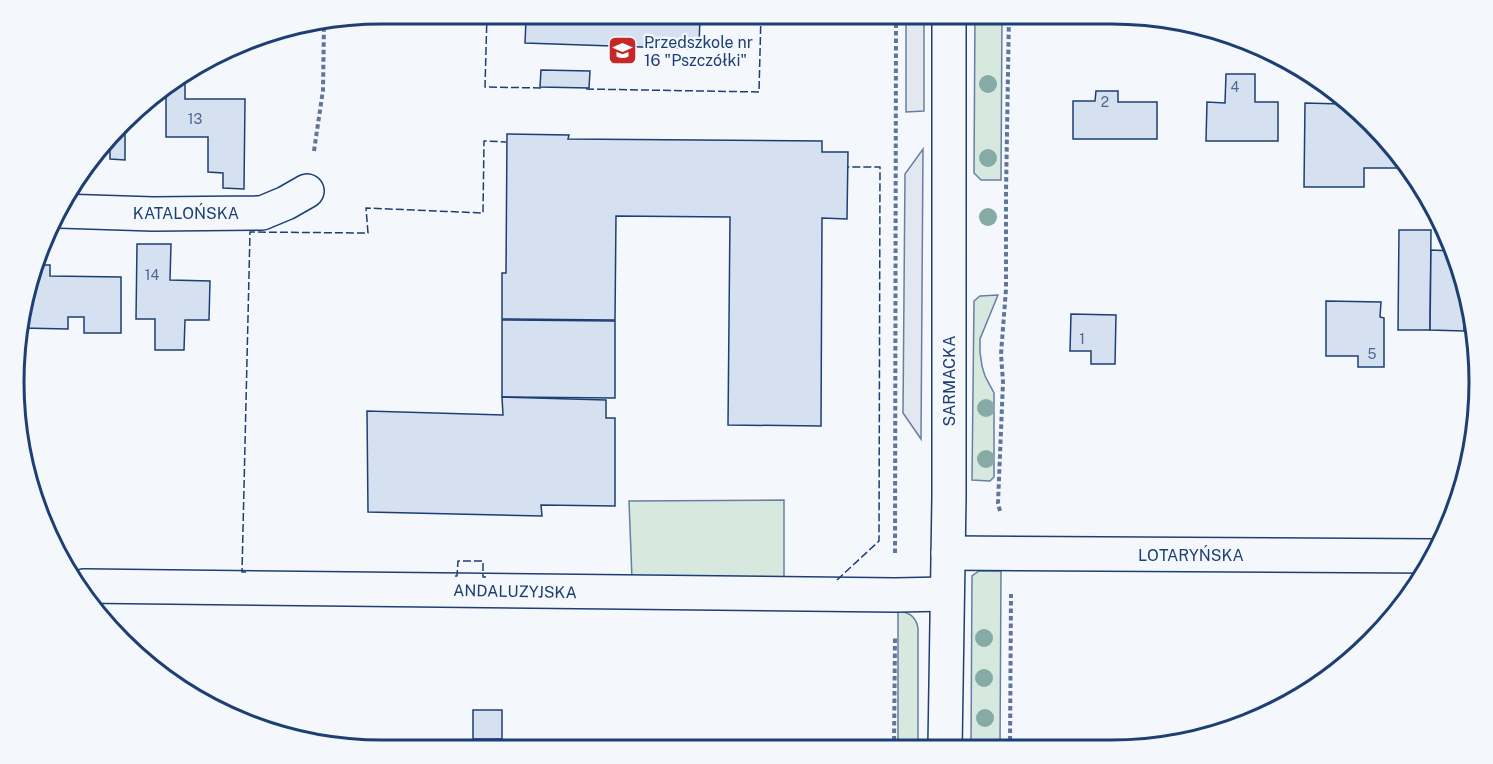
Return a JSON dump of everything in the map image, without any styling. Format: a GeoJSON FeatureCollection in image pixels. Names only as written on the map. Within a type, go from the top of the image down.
{"type":"FeatureCollection","features":[{"type":"Feature","properties":{"kind":"street","name":"SARMACKA"},"geometry":{"type":"LineString","coordinates":[[945,740],[949,497],[949,24]]}},
{"type":"Feature","properties":{"kind":"street","name":"KATALOŃSKA"},"geometry":{"type":"LineString","coordinates":[[67,212],[262,213],[307,191]]}},
{"type":"Feature","properties":{"kind":"street","name":"LOTARYŃSKA"},"geometry":{"type":"LineString","coordinates":[[948,554],[1424,556]]}},
{"type":"Feature","properties":{"kind":"street","name":"ANDALUZYJSKA"},"geometry":{"type":"LineString","coordinates":[[88,586],[947,594]]}},
{"type":"Feature","properties":{"kind":"path"},"geometry":{"type":"LineString","coordinates":[[894,740],[896,24]]}},
{"type":"Feature","properties":{"kind":"path"},"geometry":{"type":"LineString","coordinates":[[1009,24],[1006,289],[1001,354],[1003,382],[998,503],[1012,549],[1010,740]]}},
{"type":"Feature","properties":{"kind":"path"},"geometry":{"type":"LineString","coordinates":[[307,191],[323,90],[324,29]]}},
{"type":"Feature","properties":{"kind":"shaded area"},"geometry":{"type":"Polygon","coordinates":[[[906,24],[924,24],[924,111],[906,112],[906,24]]]}},
{"type":"Feature","properties":{"kind":"shaded area"},"geometry":{"type":"Polygon","coordinates":[[[975,24],[1002,24],[1001,180],[981,180],[974,173],[975,24]]]}},
{"type":"Feature","properties":{"kind":"shaded area"},"geometry":{"type":"Polygon","coordinates":[[[923,149],[921,439],[903,413],[905,174],[923,149]]]}},
{"type":"Feature","properties":{"kind":"shaded area"},"geometry":{"type":"Polygon","coordinates":[[[998,295],[980,339],[982,366],[994,393],[994,477],[990,481],[972,480],[974,301],[980,296],[998,295]]]}},
{"type":"Feature","properties":{"kind":"shaded area"},"geometry":{"type":"Polygon","coordinates":[[[784,500],[784,580],[632,579],[629,501],[784,500]]]}},
{"type":"Feature","properties":{"kind":"shaded area"},"geometry":{"type":"Polygon","coordinates":[[[979,571],[1001,571],[1000,740],[971,740],[972,576],[979,571]]]}},
{"type":"Feature","properties":{"kind":"shaded area"},"geometry":{"type":"Polygon","coordinates":[[[898,610],[911,616],[918,628],[918,740],[898,740],[898,610]]]}},
{"type":"Feature","properties":{"kind":"building"},"geometry":{"type":"Polygon","coordinates":[[[526,24],[700,24],[699,49],[525,43],[526,24]]]}},
{"type":"Feature","properties":{"kind":"building"},"geometry":{"type":"Polygon","coordinates":[[[541,70],[590,71],[589,88],[540,87],[541,70]]]}},
{"type":"Feature","properties":{"kind":"building"},"geometry":{"type":"Polygon","coordinates":[[[1226,74],[1255,74],[1255,102],[1278,102],[1278,141],[1206,141],[1207,102],[1225,103],[1226,74]]]}},
{"type":"Feature","properties":{"kind":"building"},"geometry":{"type":"Polygon","coordinates":[[[183,84],[185,99],[245,99],[244,189],[223,188],[223,173],[208,172],[208,137],[166,137],[166,97],[183,84]]]}},
{"type":"Feature","properties":{"kind":"building"},"geometry":{"type":"Polygon","coordinates":[[[1096,91],[1118,91],[1118,102],[1157,102],[1157,139],[1073,139],[1073,101],[1095,101],[1096,91]]]}},
{"type":"Feature","properties":{"kind":"building"},"geometry":{"type":"Polygon","coordinates":[[[1305,103],[1336,104],[1364,129],[1398,168],[1364,168],[1364,187],[1304,187],[1305,103]]]}},
{"type":"Feature","properties":{"kind":"building"},"geometry":{"type":"Polygon","coordinates":[[[125,133],[125,160],[110,159],[110,150],[125,133]]]}},
{"type":"Feature","properties":{"kind":"building"},"geometry":{"type":"Polygon","coordinates":[[[507,134],[569,135],[568,139],[822,141],[822,152],[848,152],[847,219],[822,218],[821,426],[728,425],[730,217],[616,216],[615,320],[502,319],[502,273],[506,273],[507,134]]]}},
{"type":"Feature","properties":{"kind":"building"},"geometry":{"type":"Polygon","coordinates":[[[1399,230],[1431,230],[1430,330],[1398,330],[1399,230]]]}},
{"type":"Feature","properties":{"kind":"building"},"geometry":{"type":"Polygon","coordinates":[[[137,244],[171,244],[170,280],[210,281],[209,320],[185,320],[184,350],[155,350],[155,319],[136,319],[137,244]]]}},
{"type":"Feature","properties":{"kind":"building"},"geometry":{"type":"Polygon","coordinates":[[[1431,250],[1444,251],[1457,289],[1464,331],[1430,330],[1431,250]]]}},
{"type":"Feature","properties":{"kind":"building"},"geometry":{"type":"Polygon","coordinates":[[[44,265],[50,265],[50,276],[121,277],[121,333],[84,333],[84,317],[68,317],[68,329],[28,328],[44,265]]]}},
{"type":"Feature","properties":{"kind":"building"},"geometry":{"type":"Polygon","coordinates":[[[1326,301],[1381,302],[1380,317],[1384,318],[1384,367],[1358,367],[1358,356],[1326,356],[1326,301]]]}},
{"type":"Feature","properties":{"kind":"building"},"geometry":{"type":"Polygon","coordinates":[[[1071,314],[1116,315],[1115,364],[1091,364],[1091,351],[1070,351],[1071,314]]]}},
{"type":"Feature","properties":{"kind":"building"},"geometry":{"type":"Polygon","coordinates":[[[502,320],[615,321],[615,398],[502,397],[502,320]]]}},
{"type":"Feature","properties":{"kind":"building"},"geometry":{"type":"Polygon","coordinates":[[[502,397],[606,400],[606,418],[615,418],[615,506],[541,505],[542,516],[368,512],[367,411],[503,415],[502,397]]]}},
{"type":"Feature","properties":{"kind":"building"},"geometry":{"type":"Polygon","coordinates":[[[473,710],[502,710],[502,739],[473,739],[473,710]]]}},
{"type":"Feature","properties":{"kind":"fence"},"geometry":{"type":"LineString","coordinates":[[487,24],[485,87],[544,88]]}},
{"type":"Feature","properties":{"kind":"fence"},"geometry":{"type":"LineString","coordinates":[[586,89],[759,92],[761,24]]}},
{"type":"Feature","properties":{"kind":"fence"},"geometry":{"type":"LineString","coordinates":[[246,572],[242,572],[250,232],[368,233],[366,208],[483,213],[484,141],[506,142]]}},
{"type":"Feature","properties":{"kind":"fence"},"geometry":{"type":"LineString","coordinates":[[837,580],[879,541],[880,167],[848,167]]}},
{"type":"Feature","properties":{"kind":"fence"},"geometry":{"type":"LineString","coordinates":[[455,576],[457,576],[458,561],[483,561],[483,577],[486,577]]}},
{"type":"Feature","properties":{"kind":"place","name":"Przedszkole nr 16 \"Pszczółki\""},"geometry":{"type":"Point","coordinates":[623,51]}}]}
